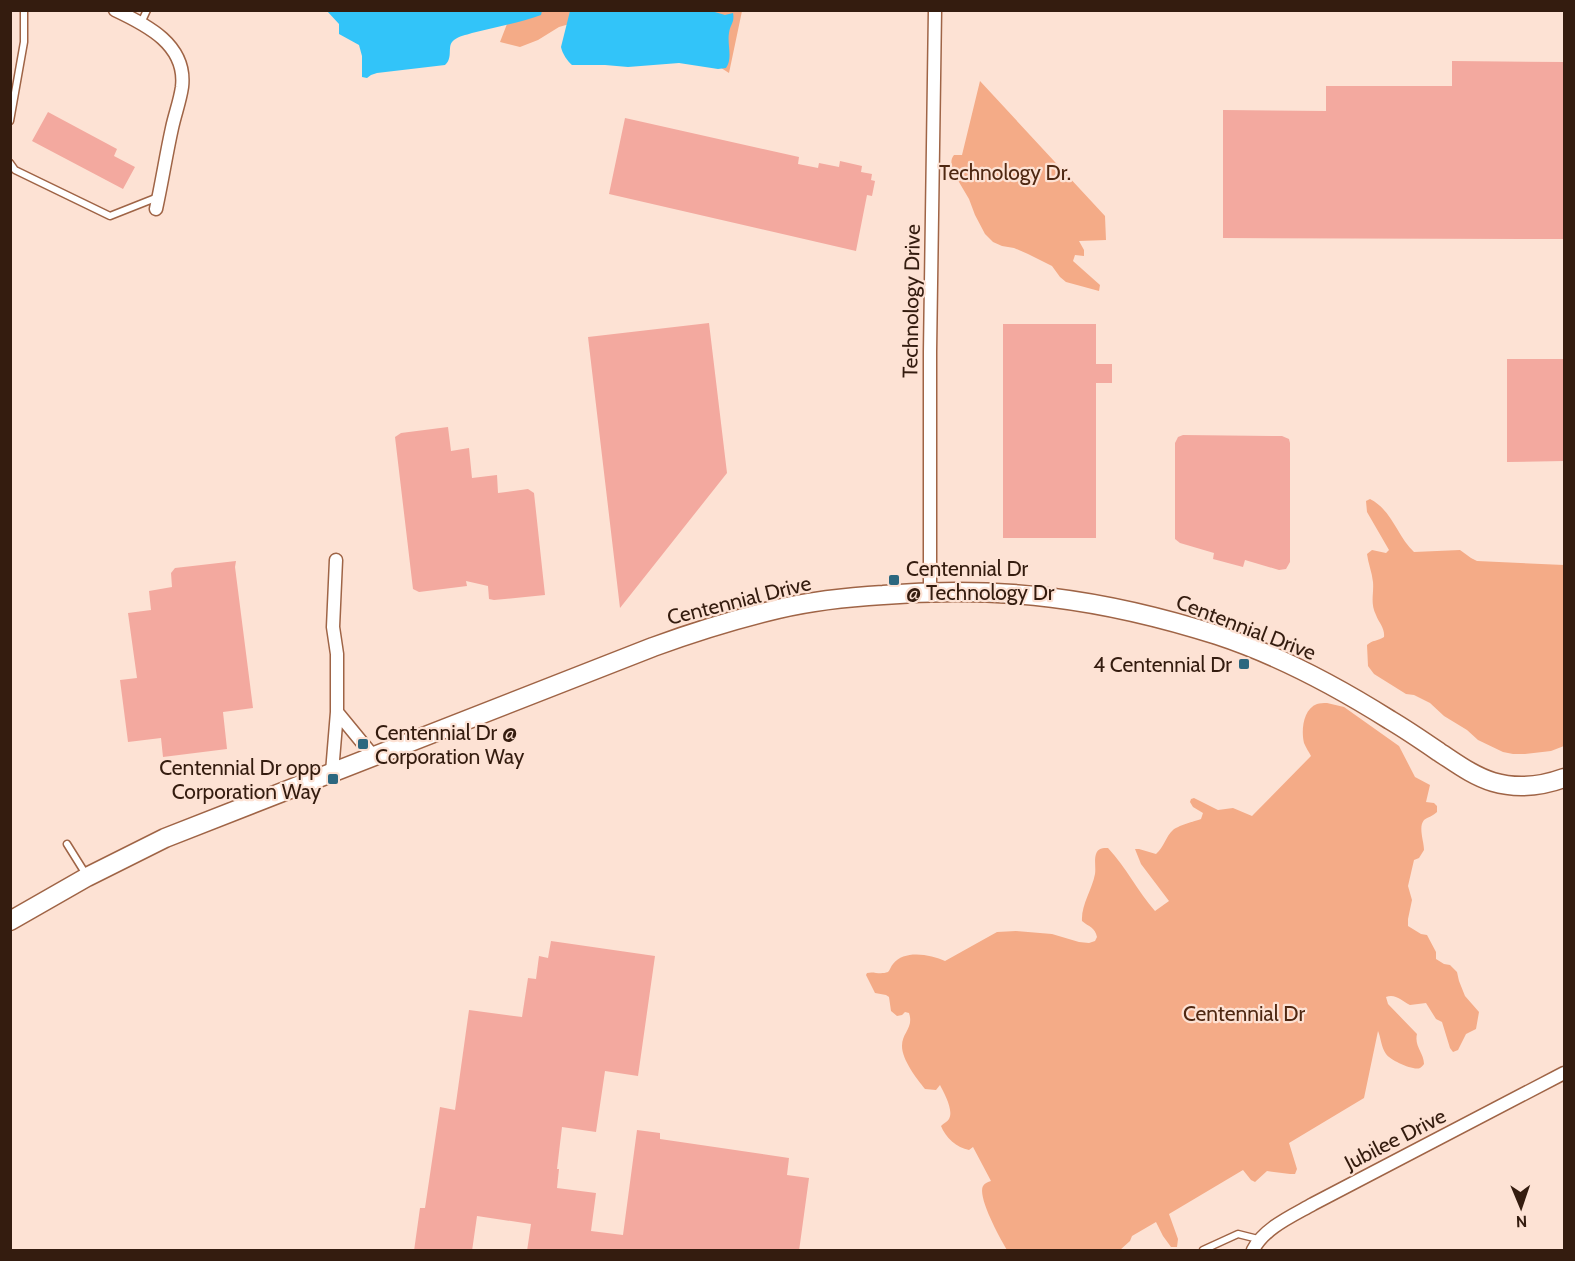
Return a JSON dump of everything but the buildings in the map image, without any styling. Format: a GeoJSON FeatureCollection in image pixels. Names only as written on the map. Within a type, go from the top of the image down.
{"type":"FeatureCollection","features":[{"type":"Feature","properties":{"kind":"street"},"geometry":{"type":"LineString","coordinates":[[115,10],[150,27],[164,39],[180,63],[182,87],[158,203]]}},
{"type":"Feature","properties":{"kind":"street","name":"Technology Drive"},"geometry":{"type":"LineString","coordinates":[[930,592],[930,352],[935,10]]}},
{"type":"Feature","properties":{"kind":"street"},"geometry":{"type":"LineString","coordinates":[[332,772],[337,712],[337,654],[333,627],[336,560]]}},
{"type":"Feature","properties":{"kind":"street","name":"Centennial Drive"},"geometry":{"type":"LineString","coordinates":[[10,921],[87,877],[165,838],[653,646],[722,624],[780,609],[865,596],[965,591],[1010,593],[1064,598],[1161,618],[1219,636],[1310,674],[1389,719],[1472,774],[1494,782],[1530,786],[1564,778]]}},
{"type":"Feature","properties":{"kind":"street"},"geometry":{"type":"LineString","coordinates":[[337,712],[374,756]]}},
{"type":"Feature","properties":{"kind":"street","name":"Jubilee Drive"},"geometry":{"type":"LineString","coordinates":[[1255,1245],[1285,1220],[1313,1204],[1564,1073]]}},
{"type":"Feature","properties":{"kind":"lane"},"geometry":{"type":"LineString","coordinates":[[10,121],[24,42],[24,10]]}},
{"type":"Feature","properties":{"kind":"lane"},"geometry":{"type":"LineString","coordinates":[[141,23],[147,10]]}},
{"type":"Feature","properties":{"kind":"lane"},"geometry":{"type":"LineString","coordinates":[[10,163],[15,170],[110,216],[158,203]]}},
{"type":"Feature","properties":{"kind":"lane"},"geometry":{"type":"LineString","coordinates":[[67,844],[87,877]]}},
{"type":"Feature","properties":{"kind":"lane"},"geometry":{"type":"LineString","coordinates":[[1203,1251],[1238,1234],[1255,1245]]}},
{"type":"Feature","properties":{"kind":"green space"},"geometry":{"type":"Polygon","coordinates":[[[512,11],[742,11],[729,73],[704,57],[580,21],[559,27],[538,40],[520,47],[500,42],[512,11]]]}},
{"type":"Feature","properties":{"kind":"green space","name":"Technology Dr."},"geometry":{"type":"Polygon","coordinates":[[[980,81],[1105,216],[1106,240],[1079,241],[1084,250],[1084,256],[1075,255],[1073,261],[1100,285],[1099,291],[1066,282],[1052,266],[1014,248],[993,242],[985,234],[956,177],[958,170],[952,167],[951,162],[954,155],[962,155],[980,81]]]}},
{"type":"Feature","properties":{"kind":"green space"},"geometry":{"type":"Polygon","coordinates":[[[1370,499],[1389,516],[1414,552],[1460,550],[1477,561],[1564,565],[1564,746],[1551,751],[1525,754],[1503,752],[1478,740],[1430,703],[1414,695],[1406,694],[1374,674],[1368,666],[1367,645],[1384,637],[1384,634],[1373,606],[1373,582],[1367,554],[1372,550],[1386,553],[1389,550],[1367,512],[1366,501],[1370,499]]]}},
{"type":"Feature","properties":{"kind":"green space","name":"Centennial Dr"},"geometry":{"type":"Polygon","coordinates":[[[1327,703],[1344,707],[1399,746],[1415,777],[1430,785],[1426,802],[1434,803],[1437,806],[1437,812],[1422,823],[1424,850],[1419,858],[1414,860],[1408,886],[1412,900],[1408,926],[1427,935],[1436,952],[1436,959],[1450,965],[1457,972],[1465,996],[1479,1012],[1476,1029],[1466,1034],[1458,1050],[1453,1052],[1442,1022],[1436,1019],[1426,1003],[1410,1005],[1395,997],[1386,997],[1388,1004],[1417,1034],[1416,1038],[1424,1064],[1417,1069],[1392,1059],[1383,1048],[1378,1031],[1364,1098],[1289,1143],[1297,1169],[1295,1174],[1267,1171],[1255,1182],[1243,1170],[1169,1214],[1178,1239],[1177,1247],[1171,1247],[1156,1222],[1132,1236],[1120,1250],[1007,1250],[983,1199],[983,1186],[991,1181],[973,1147],[969,1150],[960,1147],[945,1134],[941,1126],[949,1119],[950,1111],[940,1085],[936,1090],[925,1089],[904,1057],[902,1046],[910,1023],[909,1013],[905,1012],[897,1016],[891,1011],[889,997],[875,993],[867,973],[888,972],[898,959],[904,956],[926,955],[945,961],[997,932],[1052,934],[1079,942],[1095,941],[1096,934],[1082,921],[1082,915],[1095,874],[1096,854],[1103,848],[1108,848],[1114,855],[1155,911],[1169,901],[1141,864],[1135,849],[1156,854],[1173,830],[1201,819],[1203,813],[1193,807],[1190,802],[1194,798],[1218,810],[1233,808],[1252,816],[1311,756],[1304,743],[1304,721],[1312,707],[1327,703]]]}},
{"type":"Feature","properties":{"kind":"water"},"geometry":{"type":"Polygon","coordinates":[[[542,10],[541,15],[533,18],[456,39],[450,45],[449,59],[445,65],[377,73],[367,78],[362,77],[362,56],[359,45],[339,34],[339,24],[327,11],[542,10]]]}},
{"type":"Feature","properties":{"kind":"water"},"geometry":{"type":"Polygon","coordinates":[[[708,10],[725,15],[733,13],[729,37],[729,60],[726,68],[718,69],[679,63],[628,67],[572,65],[565,57],[561,47],[570,11],[708,10]]]}},
{"type":"Feature","properties":{"kind":"place","name":"Centennial Dr @ Technology Dr"},"geometry":{"type":"Point","coordinates":[894,580]}},
{"type":"Feature","properties":{"kind":"place","name":"4 Centennial Dr"},"geometry":{"type":"Point","coordinates":[1244,664]}},
{"type":"Feature","properties":{"kind":"place","name":"Centennial Dr @ Corporation Way"},"geometry":{"type":"Point","coordinates":[363,744]}},
{"type":"Feature","properties":{"kind":"place","name":"Centennial Dr opp Corporation Way"},"geometry":{"type":"Point","coordinates":[333,779]}}]}
